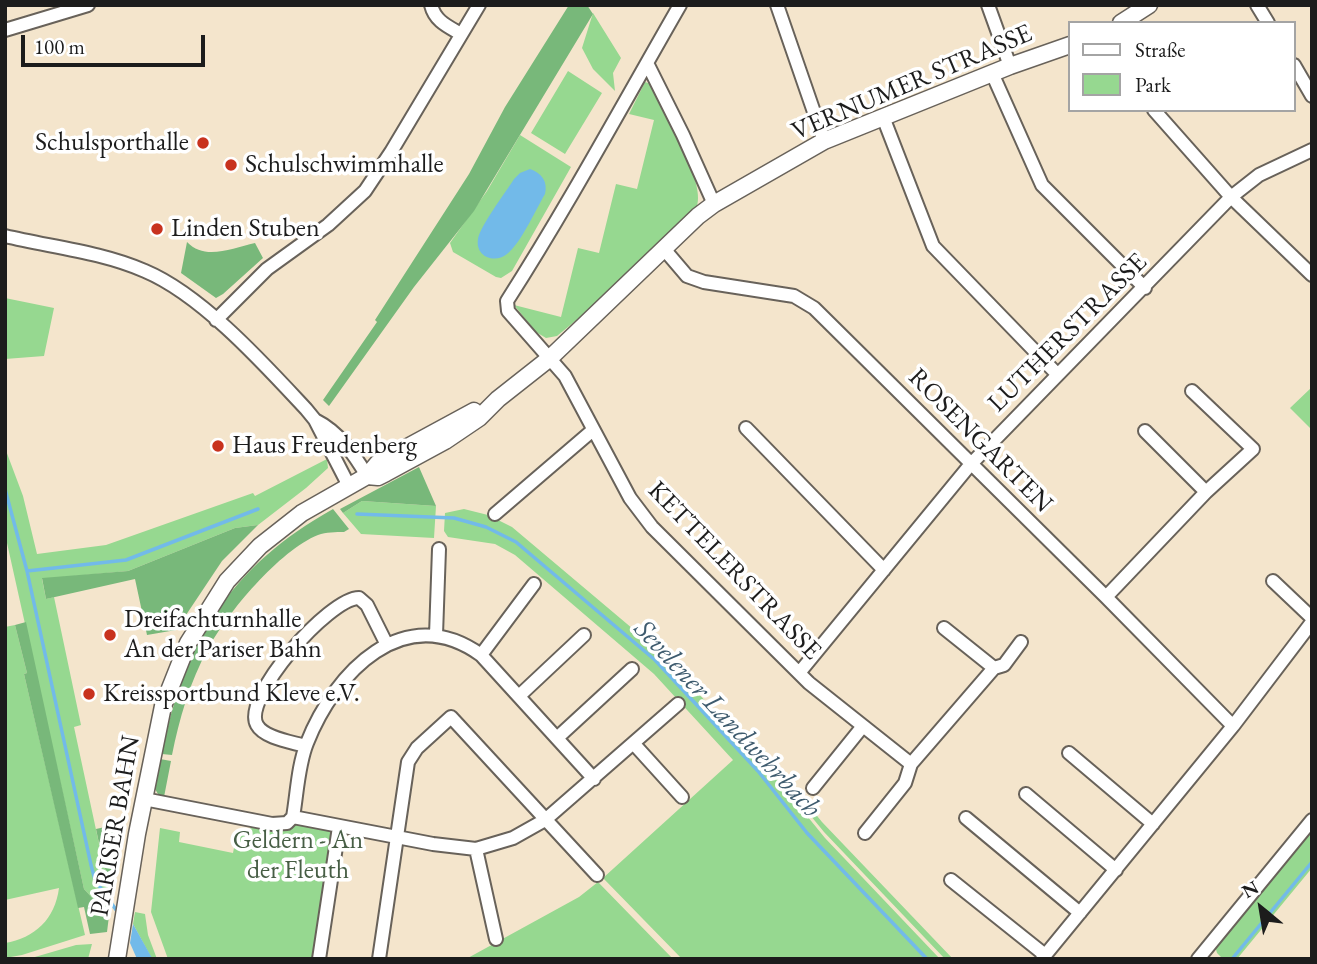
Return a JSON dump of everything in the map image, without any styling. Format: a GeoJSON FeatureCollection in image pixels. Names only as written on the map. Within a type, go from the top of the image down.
{"type":"FeatureCollection","features":[{"type":"Feature","properties":{"kind":"street"},"geometry":{"type":"LineString","coordinates":[[5,30],[88,5]]}},
{"type":"Feature","properties":{"kind":"street"},"geometry":{"type":"LineString","coordinates":[[431,5],[440,21],[461,34]]}},
{"type":"Feature","properties":{"kind":"street"},"geometry":{"type":"LineString","coordinates":[[216,320],[267,269],[328,225],[365,191],[479,5]]}},
{"type":"Feature","properties":{"kind":"street"},"geometry":{"type":"LineString","coordinates":[[550,358],[508,311],[507,301],[546,242],[680,5]]}},
{"type":"Feature","properties":{"kind":"street"},"geometry":{"type":"LineString","coordinates":[[777,5],[824,141]]}},
{"type":"Feature","properties":{"kind":"street"},"geometry":{"type":"LineString","coordinates":[[988,5],[1010,66]]}},
{"type":"Feature","properties":{"kind":"street"},"geometry":{"type":"LineString","coordinates":[[1124,21],[1149,5]]}},
{"type":"Feature","properties":{"kind":"street"},"geometry":{"type":"LineString","coordinates":[[1257,5],[1267,21]]}},
{"type":"Feature","properties":{"kind":"street","name":"VERNUMER STRASSE"},"geometry":{"type":"LineString","coordinates":[[349,486],[367,476],[378,477],[387,473],[480,418],[498,399],[550,358],[698,216],[714,204],[824,141],[1010,66],[1068,47]]}},
{"type":"Feature","properties":{"kind":"street"},"geometry":{"type":"LineString","coordinates":[[647,63],[714,204]]}},
{"type":"Feature","properties":{"kind":"street"},"geometry":{"type":"LineString","coordinates":[[1296,68],[1312,96]]}},
{"type":"Feature","properties":{"kind":"street"},"geometry":{"type":"LineString","coordinates":[[992,73],[1042,185],[1144,288]]}},
{"type":"Feature","properties":{"kind":"street"},"geometry":{"type":"LineString","coordinates":[[1156,112],[1231,198],[1312,275]]}},
{"type":"Feature","properties":{"kind":"street"},"geometry":{"type":"LineString","coordinates":[[883,117],[933,246],[1057,374]]}},
{"type":"Feature","properties":{"kind":"street","name":"LUTHERSTRASSE"},"geometry":{"type":"LineString","coordinates":[[799,673],[970,465],[1057,374],[1231,198],[1259,175],[1312,150]]}},
{"type":"Feature","properties":{"kind":"street"},"geometry":{"type":"LineString","coordinates":[[5,236],[136,267],[177,288],[216,320],[315,420],[326,425],[346,446],[367,476]]}},
{"type":"Feature","properties":{"kind":"street","name":"ROSENGARTEN"},"geometry":{"type":"LineString","coordinates":[[664,249],[687,276],[704,282],[794,296],[814,308],[1233,726]]}},
{"type":"Feature","properties":{"kind":"street","name":"KETTELERSTRASSE"},"geometry":{"type":"LineString","coordinates":[[550,358],[565,376],[630,498],[652,527],[799,673],[911,764]]}},
{"type":"Feature","properties":{"kind":"street"},"geometry":{"type":"LineString","coordinates":[[1106,597],[1206,492],[1253,449],[1192,391]]}},
{"type":"Feature","properties":{"kind":"street"},"geometry":{"type":"LineString","coordinates":[[315,420],[349,486]]}},
{"type":"Feature","properties":{"kind":"street"},"geometry":{"type":"LineString","coordinates":[[746,428],[884,570]]}},
{"type":"Feature","properties":{"kind":"street"},"geometry":{"type":"LineString","coordinates":[[495,514],[593,430]]}},
{"type":"Feature","properties":{"kind":"street"},"geometry":{"type":"LineString","coordinates":[[1145,431],[1206,492]]}},
{"type":"Feature","properties":{"kind":"street","name":"PARISER BAHN"},"geometry":{"type":"LineString","coordinates":[[117,959],[163,706],[188,643],[214,599],[243,563],[274,533],[349,486]]}},
{"type":"Feature","properties":{"kind":"street"},"geometry":{"type":"LineString","coordinates":[[436,635],[439,548]]}},
{"type":"Feature","properties":{"kind":"street"},"geometry":{"type":"LineString","coordinates":[[951,880],[1044,957],[1233,726],[1312,620],[1273,581]]}},
{"type":"Feature","properties":{"kind":"street"},"geometry":{"type":"LineString","coordinates":[[481,655],[534,584]]}},
{"type":"Feature","properties":{"kind":"street"},"geometry":{"type":"LineString","coordinates":[[305,746],[268,733],[255,721],[262,696],[291,650],[322,618],[346,600],[354,598],[359,598],[367,605],[387,645]]}},
{"type":"Feature","properties":{"kind":"street"},"geometry":{"type":"LineString","coordinates":[[944,628],[994,668]]}},
{"type":"Feature","properties":{"kind":"street"},"geometry":{"type":"LineString","coordinates":[[144,799],[272,824],[287,823],[293,817],[305,746],[322,711],[339,687],[361,664],[387,645],[408,637],[436,635],[459,641],[481,655],[594,779]]}},
{"type":"Feature","properties":{"kind":"street"},"geometry":{"type":"LineString","coordinates":[[519,696],[584,635]]}},
{"type":"Feature","properties":{"kind":"street"},"geometry":{"type":"LineString","coordinates":[[865,833],[905,783],[911,764],[994,668],[1004,665],[1021,642]]}},
{"type":"Feature","properties":{"kind":"street"},"geometry":{"type":"LineString","coordinates":[[557,738],[632,669]]}},
{"type":"Feature","properties":{"kind":"street"},"geometry":{"type":"LineString","coordinates":[[293,817],[476,849],[513,838],[545,820],[678,704]]}},
{"type":"Feature","properties":{"kind":"street"},"geometry":{"type":"LineString","coordinates":[[379,959],[408,762],[417,748],[451,717],[597,875]]}},
{"type":"Feature","properties":{"kind":"street"},"geometry":{"type":"LineString","coordinates":[[813,788],[863,726]]}},
{"type":"Feature","properties":{"kind":"street"},"geometry":{"type":"LineString","coordinates":[[634,744],[682,797]]}},
{"type":"Feature","properties":{"kind":"street"},"geometry":{"type":"LineString","coordinates":[[1069,753],[1153,824]]}},
{"type":"Feature","properties":{"kind":"street"},"geometry":{"type":"LineString","coordinates":[[1026,794],[1116,870]]}},
{"type":"Feature","properties":{"kind":"street"},"geometry":{"type":"LineString","coordinates":[[966,818],[1080,913]]}},
{"type":"Feature","properties":{"kind":"street"},"geometry":{"type":"LineString","coordinates":[[1198,959],[1312,820]]}},
{"type":"Feature","properties":{"kind":"street"},"geometry":{"type":"LineString","coordinates":[[319,959],[339,827]]}},
{"type":"Feature","properties":{"kind":"street"},"geometry":{"type":"LineString","coordinates":[[476,849],[496,939]]}},
{"type":"Feature","properties":{"kind":"green space"},"geometry":{"type":"Polygon","coordinates":[[[569,5],[587,5],[593,14],[474,211],[414,287],[329,406],[323,400],[377,322],[375,320],[469,174],[505,107],[569,5]]]}},
{"type":"Feature","properties":{"kind":"green space"},"geometry":{"type":"Polygon","coordinates":[[[593,13],[621,58],[613,73],[615,91],[593,69],[582,48],[593,13]]]}},
{"type":"Feature","properties":{"kind":"green space"},"geometry":{"type":"Polygon","coordinates":[[[568,71],[602,93],[565,154],[531,133],[568,71]]]}},
{"type":"Feature","properties":{"kind":"green space"},"geometry":{"type":"Polygon","coordinates":[[[645,82],[651,84],[690,163],[698,195],[697,206],[585,313],[557,336],[546,338],[536,332],[514,305],[561,317],[578,248],[599,253],[616,184],[637,189],[654,120],[629,114],[645,82]]]}},
{"type":"Feature","properties":{"kind":"green space"},"geometry":{"type":"Polygon","coordinates":[[[520,135],[571,167],[512,271],[501,278],[453,252],[450,243],[487,191],[520,135]]]}},
{"type":"Feature","properties":{"kind":"green space"},"geometry":{"type":"Polygon","coordinates":[[[187,242],[194,248],[210,252],[255,243],[263,258],[216,298],[181,273],[187,242]]]}},
{"type":"Feature","properties":{"kind":"green space"},"geometry":{"type":"Polygon","coordinates":[[[5,298],[54,308],[44,356],[5,359],[5,298]]]}},
{"type":"Feature","properties":{"kind":"green space"},"geometry":{"type":"Polygon","coordinates":[[[1312,387],[1312,430],[1290,408],[1312,387]]]}},
{"type":"Feature","properties":{"kind":"green space"},"geometry":{"type":"Polygon","coordinates":[[[5,448],[23,496],[37,554],[106,545],[253,493],[255,496],[327,459],[328,468],[258,525],[235,528],[128,571],[42,579],[46,599],[54,597],[81,725],[74,727],[104,867],[114,883],[109,916],[84,889],[5,534],[5,448]]]}},
{"type":"Feature","properties":{"kind":"green space"},"geometry":{"type":"Polygon","coordinates":[[[419,467],[436,506],[362,501],[343,513],[340,509],[419,467]]]}},
{"type":"Feature","properties":{"kind":"green space"},"geometry":{"type":"Polygon","coordinates":[[[362,501],[436,506],[434,538],[361,534],[343,513],[362,501]]]}},
{"type":"Feature","properties":{"kind":"green space"},"geometry":{"type":"Polygon","coordinates":[[[333,509],[349,529],[321,534],[303,543],[272,568],[241,601],[217,634],[196,674],[172,755],[162,754],[171,713],[184,676],[199,642],[218,610],[266,555],[297,531],[333,509]]]}},
{"type":"Feature","properties":{"kind":"green space"},"geometry":{"type":"Polygon","coordinates":[[[464,509],[488,515],[512,527],[633,629],[759,757],[825,838],[940,959],[682,959],[603,878],[733,760],[654,674],[515,555],[495,544],[448,537],[444,531],[445,513],[464,509]]]}},
{"type":"Feature","properties":{"kind":"green space"},"geometry":{"type":"Polygon","coordinates":[[[258,525],[222,561],[176,630],[147,635],[135,579],[46,599],[42,578],[128,571],[235,528],[258,525]]]}},
{"type":"Feature","properties":{"kind":"green space"},"geometry":{"type":"Polygon","coordinates":[[[26,622],[84,889],[109,916],[107,932],[90,934],[84,907],[78,908],[15,625],[26,622]]]}},
{"type":"Feature","properties":{"kind":"green space"},"geometry":{"type":"Polygon","coordinates":[[[15,625],[85,935],[5,958],[5,943],[26,937],[48,918],[59,888],[5,900],[5,627],[15,625]]]}},
{"type":"Feature","properties":{"kind":"green space"},"geometry":{"type":"Polygon","coordinates":[[[756,740],[822,822],[953,959],[945,959],[824,832],[752,744],[756,740]]]}},
{"type":"Feature","properties":{"kind":"green space"},"geometry":{"type":"Polygon","coordinates":[[[160,759],[171,761],[164,797],[155,789],[160,759]]]}},
{"type":"Feature","properties":{"kind":"green space","name":"Geldern - An der Fleuth"},"geometry":{"type":"Polygon","coordinates":[[[293,817],[339,827],[315,959],[168,959],[151,912],[160,828],[180,832],[179,842],[233,853],[237,832],[293,817]]]}},
{"type":"Feature","properties":{"kind":"green space"},"geometry":{"type":"Polygon","coordinates":[[[123,823],[114,883],[104,867],[96,829],[123,823]]]}},
{"type":"Feature","properties":{"kind":"green space"},"geometry":{"type":"Polygon","coordinates":[[[1312,828],[1312,868],[1237,959],[1223,959],[1215,946],[1312,828]]]}},
{"type":"Feature","properties":{"kind":"green space"},"geometry":{"type":"Polygon","coordinates":[[[598,882],[673,959],[466,959],[579,897],[598,882]]]}},
{"type":"Feature","properties":{"kind":"green space"},"geometry":{"type":"Polygon","coordinates":[[[135,912],[145,914],[148,935],[157,959],[152,959],[133,924],[135,912]]]}},
{"type":"Feature","properties":{"kind":"green space"},"geometry":{"type":"Polygon","coordinates":[[[92,944],[88,959],[28,959],[76,945],[92,944]]]}},
{"type":"Feature","properties":{"kind":"water"},"geometry":{"type":"Polygon","coordinates":[[[530,169],[543,178],[545,194],[523,235],[512,249],[502,257],[487,257],[478,245],[483,226],[514,179],[530,169]]]}},
{"type":"Feature","properties":{"kind":"water"},"geometry":{"type":"Polygon","coordinates":[[[133,924],[152,959],[137,959],[130,943],[133,924]]]}},
{"type":"Feature","properties":{"kind":"waterway"},"geometry":{"type":"LineString","coordinates":[[5,489],[27,571],[95,880],[119,914]]}},
{"type":"Feature","properties":{"kind":"waterway","name":"Sevelener Landwehrbach"},"geometry":{"type":"LineString","coordinates":[[27,571],[126,560],[258,509]]}},
{"type":"Feature","properties":{"kind":"waterway","name":"Sevelener Landwehrbach"},"geometry":{"type":"LineString","coordinates":[[357,514],[454,518],[486,527],[516,542],[655,660],[758,771],[807,833],[927,959]]}},
{"type":"Feature","properties":{"kind":"waterway"},"geometry":{"type":"LineString","coordinates":[[1232,959],[1312,862]]}},
{"type":"Feature","properties":{"kind":"place","name":"Schulsporthalle"},"geometry":{"type":"Point","coordinates":[203,143]}},
{"type":"Feature","properties":{"kind":"place","name":"Schulschwimmhalle"},"geometry":{"type":"Point","coordinates":[231,165]}},
{"type":"Feature","properties":{"kind":"place","name":"Linden Stuben"},"geometry":{"type":"Point","coordinates":[157,229]}},
{"type":"Feature","properties":{"kind":"place","name":"Haus Freudenberg"},"geometry":{"type":"Point","coordinates":[218,446]}},
{"type":"Feature","properties":{"kind":"place","name":"Dreifachturnhalle An der Pariser Bahn"},"geometry":{"type":"Point","coordinates":[110,635]}},
{"type":"Feature","properties":{"kind":"place","name":"Kreissportbund Kleve e.V."},"geometry":{"type":"Point","coordinates":[89,694]}}]}
